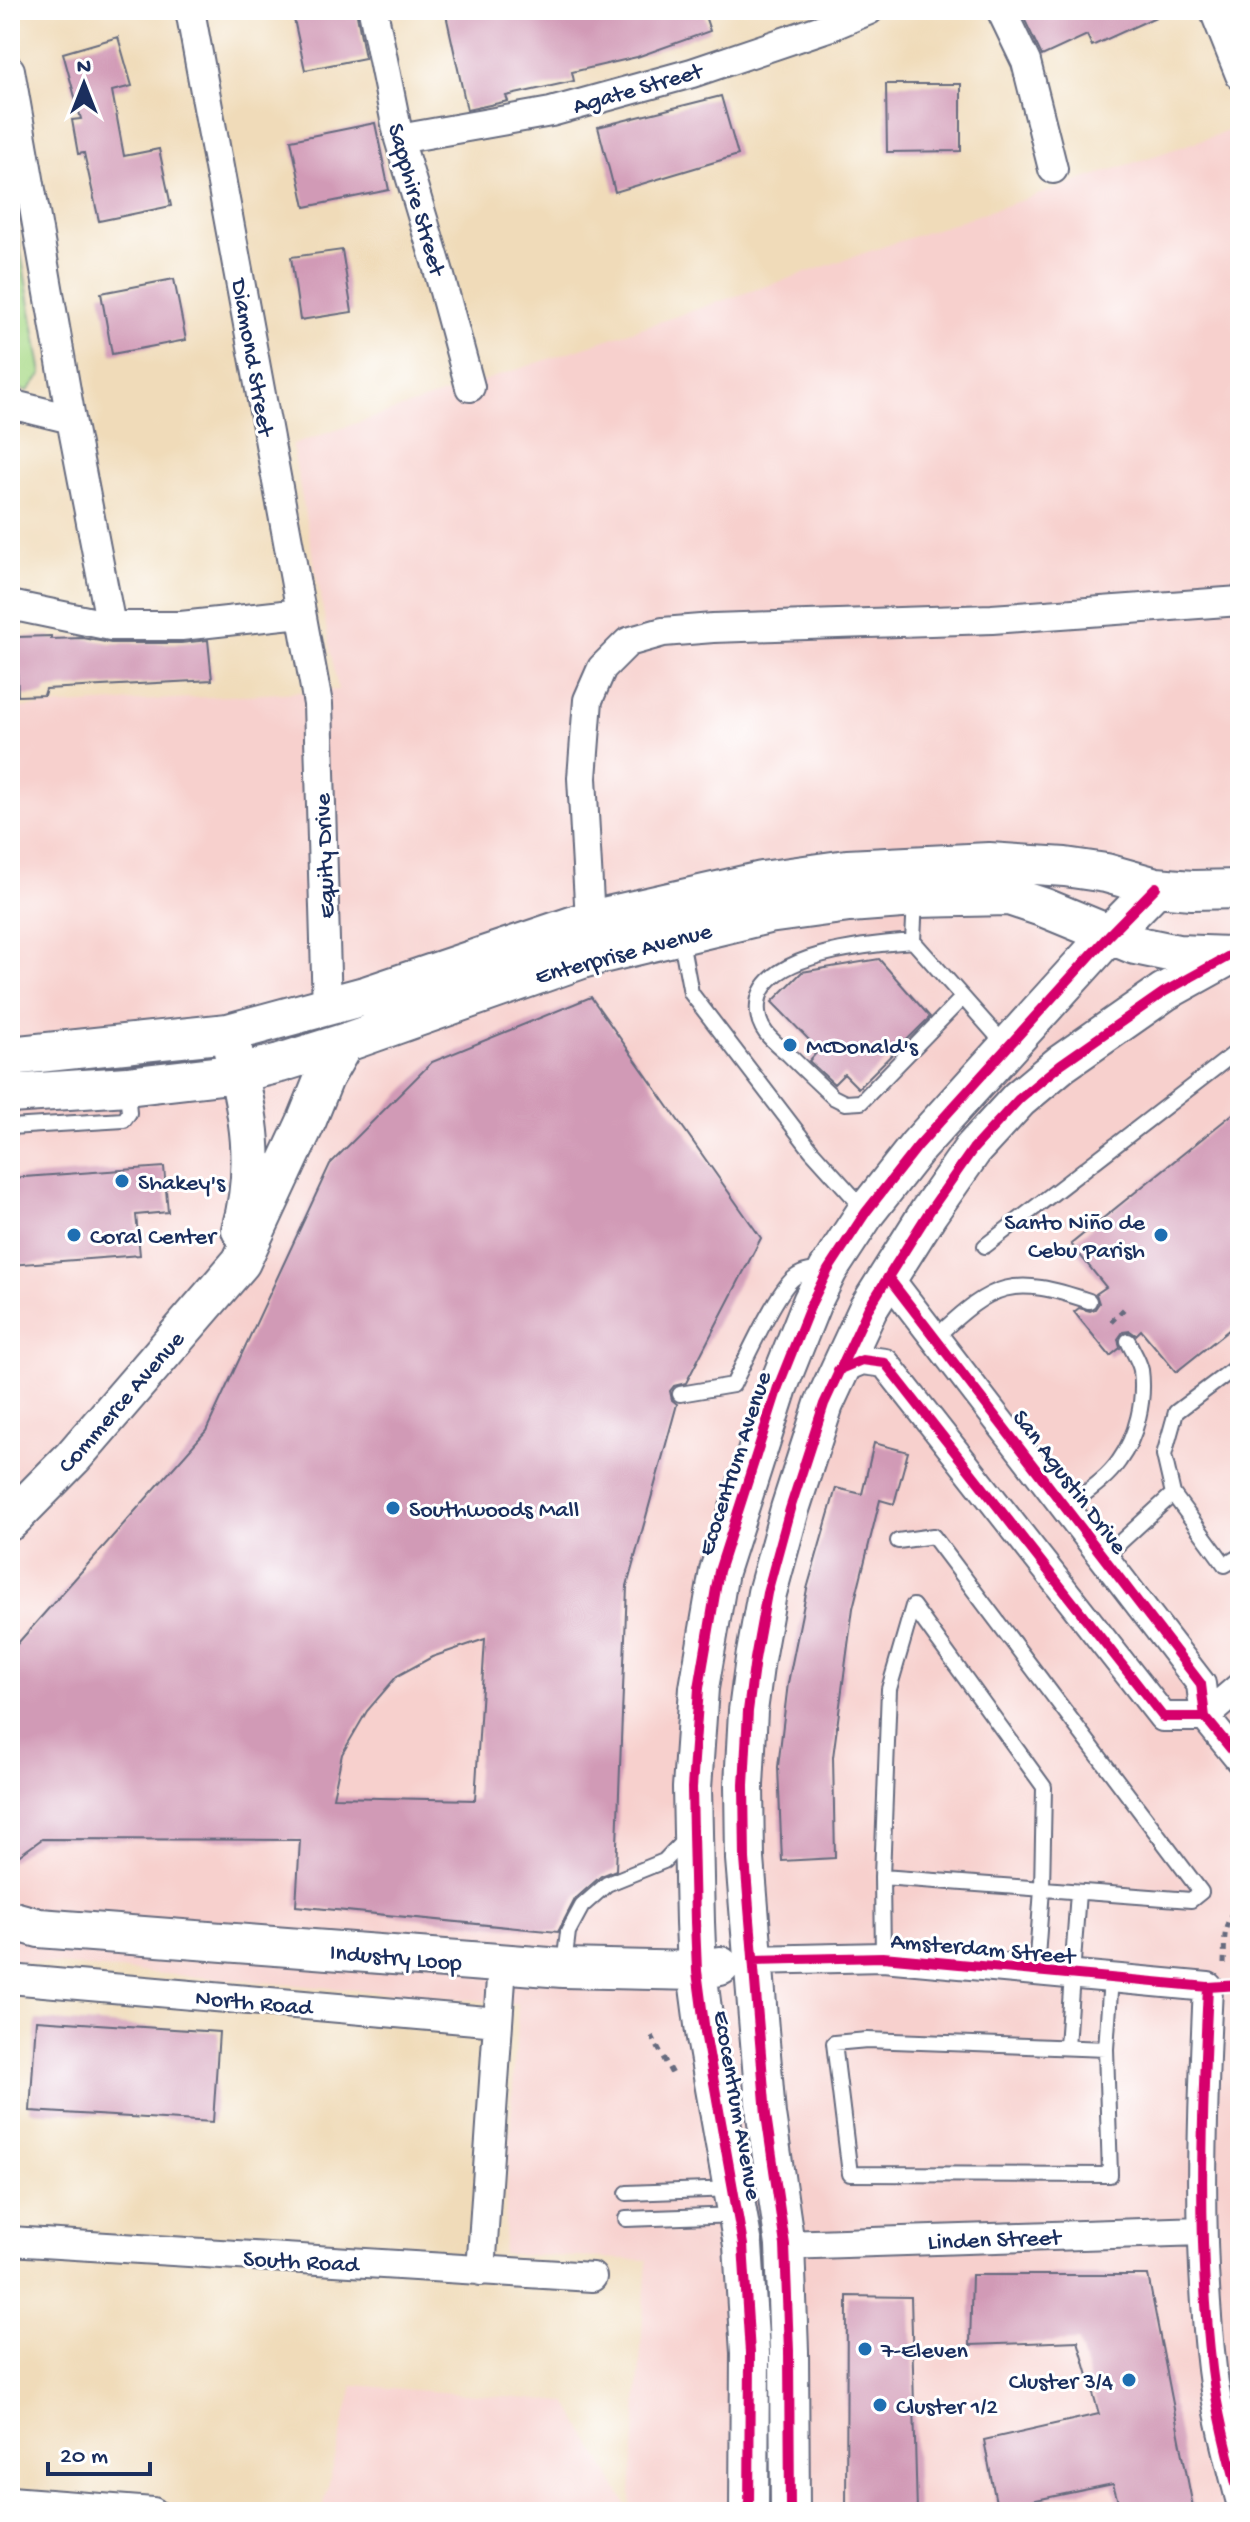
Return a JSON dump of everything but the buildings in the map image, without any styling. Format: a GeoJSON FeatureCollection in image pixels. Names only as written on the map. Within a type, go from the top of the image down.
{"type":"FeatureCollection","features":[{"type":"Feature","properties":{"kind":"street","name":"Diamond Street"},"geometry":{"type":"LineString","coordinates":[[190,10],[318,704]]}},
{"type":"Feature","properties":{"kind":"street","name":"Sapphire Street"},"geometry":{"type":"LineString","coordinates":[[373,10],[399,139],[470,387]]}},
{"type":"Feature","properties":{"kind":"street","name":"Agate Street"},"geometry":{"type":"LineString","coordinates":[[399,139],[551,112],[692,73],[869,10]]}},
{"type":"Feature","properties":{"kind":"street"},"geometry":{"type":"LineString","coordinates":[[1001,10],[1026,62],[1053,169]]}},
{"type":"Feature","properties":{"kind":"street"},"geometry":{"type":"LineString","coordinates":[[1214,10],[1240,75]]}},
{"type":"Feature","properties":{"kind":"street"},"geometry":{"type":"LineString","coordinates":[[10,70],[111,626]]}},
{"type":"Feature","properties":{"kind":"street"},"geometry":{"type":"LineString","coordinates":[[10,404],[71,419]]}},
{"type":"Feature","properties":{"kind":"street"},"geometry":{"type":"LineString","coordinates":[[590,920],[582,778],[588,700],[602,668],[628,642],[663,632],[713,628],[992,619],[1240,601]]}},
{"type":"Feature","properties":{"kind":"street"},"geometry":{"type":"LineString","coordinates":[[10,605],[111,626],[181,626],[301,613]]}},
{"type":"Feature","properties":{"kind":"street","name":"Equity Drive"},"geometry":{"type":"LineString","coordinates":[[318,704],[327,1008]]}},
{"type":"Feature","properties":{"kind":"street","name":"Enterprise Avenue"},"geometry":{"type":"LineString","coordinates":[[10,1056],[228,1033],[327,1008],[590,920],[762,881],[847,869],[989,862],[1106,873],[1156,887],[1240,889]]}},
{"type":"Feature","properties":{"kind":"street","name":"Ecocentrum Avenue"},"geometry":{"type":"LineString","coordinates":[[749,2512],[750,2353],[743,2245],[711,2073],[697,1971],[692,1831],[699,1688],[719,1571],[778,1387],[828,1270],[866,1212],[918,1146],[1156,887]]}},
{"type":"Feature","properties":{"kind":"street","name":"Enterprise Avenue"},"geometry":{"type":"LineString","coordinates":[[10,1094],[127,1086],[239,1073],[344,1043],[585,958],[768,914],[849,903],[1009,896],[1135,945],[1236,961]]}},
{"type":"Feature","properties":{"kind":"street","name":"Ecocentrum Avenue"},"geometry":{"type":"LineString","coordinates":[[790,2512],[785,2245],[766,2115],[745,1859],[744,1785],[748,1711],[755,1659],[767,1593],[790,1509],[824,1404],[868,1309],[973,1149],[1019,1099],[1061,1064],[1164,992],[1236,961]]}},
{"type":"Feature","properties":{"kind":"street","name":"Commerce Avenue"},"geometry":{"type":"LineString","coordinates":[[228,1033],[250,1127],[251,1188],[228,1279]]}},
{"type":"Feature","properties":{"kind":"street","name":"Commerce Avenue"},"geometry":{"type":"LineString","coordinates":[[10,1521],[73,1457],[228,1279],[247,1252],[324,1078],[344,1043]]}},
{"type":"Feature","properties":{"kind":"street","name":"San Agustin Drive"},"geometry":{"type":"LineString","coordinates":[[888,1277],[1201,1684],[1205,1717],[1240,1760]]}},
{"type":"Feature","properties":{"kind":"street"},"geometry":{"type":"LineString","coordinates":[[838,1370],[862,1360],[885,1363],[1163,1717],[1205,1717],[1240,1687]]}},
{"type":"Feature","properties":{"kind":"street","name":"Industry Loop"},"geometry":{"type":"LineString","coordinates":[[20,1927],[563,1968],[697,1971],[753,1960]]}},
{"type":"Feature","properties":{"kind":"street","name":"Amsterdam Street"},"geometry":{"type":"LineString","coordinates":[[753,1960],[883,1957],[1216,1987]]}},
{"type":"Feature","properties":{"kind":"street"},"geometry":{"type":"LineString","coordinates":[[481,2271],[502,1965]]}},
{"type":"Feature","properties":{"kind":"street","name":"North Road"},"geometry":{"type":"LineString","coordinates":[[10,1979],[498,2022]]}},
{"type":"Feature","properties":{"kind":"street"},"geometry":{"type":"LineString","coordinates":[[1216,1987],[1202,2122],[1202,2231],[1212,2371],[1240,2499]]}},
{"type":"Feature","properties":{"kind":"street","name":"Linden Street"},"geometry":{"type":"LineString","coordinates":[[785,2245],[1202,2231]]}},
{"type":"Feature","properties":{"kind":"street","name":"South Road"},"geometry":{"type":"LineString","coordinates":[[10,2241],[592,2277]]}},
{"type":"Feature","properties":{"kind":"street"},"geometry":{"type":"LineString","coordinates":[[10,2501],[67,2509],[153,2512]]}},
{"type":"Feature","properties":{"kind":"lane"},"geometry":{"type":"LineString","coordinates":[[915,898],[913,941],[1008,1048]]}},
{"type":"Feature","properties":{"kind":"lane"},"geometry":{"type":"LineString","coordinates":[[680,934],[691,993],[811,1150],[866,1212]]}},
{"type":"Feature","properties":{"kind":"lane"},"geometry":{"type":"LineString","coordinates":[[913,941],[877,944],[791,965],[767,982],[758,995],[757,1013],[766,1033],[833,1097],[845,1103],[861,1102],[962,998]]}},
{"type":"Feature","properties":{"kind":"lane"},"geometry":{"type":"LineString","coordinates":[[985,1246],[1240,1049]]}},
{"type":"Feature","properties":{"kind":"lane"},"geometry":{"type":"LineString","coordinates":[[10,1127],[124,1120],[129,1113],[127,1086]]}},
{"type":"Feature","properties":{"kind":"lane"},"geometry":{"type":"LineString","coordinates":[[680,1394],[733,1385],[791,1279],[811,1270],[828,1270]]}},
{"type":"Feature","properties":{"kind":"lane"},"geometry":{"type":"LineString","coordinates":[[936,1337],[980,1300],[1006,1288],[1041,1286],[1089,1301]]}},
{"type":"Feature","properties":{"kind":"lane"},"geometry":{"type":"LineString","coordinates":[[1067,1507],[1102,1480],[1119,1462],[1131,1441],[1138,1418],[1141,1368],[1128,1341]]}},
{"type":"Feature","properties":{"kind":"lane"},"geometry":{"type":"LineString","coordinates":[[1240,1364],[1176,1412],[1164,1455],[1173,1494],[1187,1509],[1225,1565],[1240,1556]]}},
{"type":"Feature","properties":{"kind":"lane"},"geometry":{"type":"LineString","coordinates":[[1103,1558],[1173,1494]]}},
{"type":"Feature","properties":{"kind":"lane"},"geometry":{"type":"LineString","coordinates":[[882,1877],[1191,1900],[1201,1892],[933,1536],[898,1541]]}},
{"type":"Feature","properties":{"kind":"lane"},"geometry":{"type":"LineString","coordinates":[[883,1957],[882,1877],[889,1689],[913,1606],[1044,1787],[1042,1889],[1036,1971]]}},
{"type":"Feature","properties":{"kind":"lane"},"geometry":{"type":"LineString","coordinates":[[563,1968],[568,1932],[582,1906],[607,1884],[664,1861],[692,1831]]}},
{"type":"Feature","properties":{"kind":"lane"},"geometry":{"type":"LineString","coordinates":[[1067,2046],[1078,1892]]}},
{"type":"Feature","properties":{"kind":"lane"},"geometry":{"type":"LineString","coordinates":[[1106,2049],[867,2040],[834,2043],[850,2174],[1110,2175],[1106,2049],[1111,1978]]}},
{"type":"Feature","properties":{"kind":"lane"},"geometry":{"type":"LineString","coordinates":[[627,2193],[736,2202]]}},
{"type":"Feature","properties":{"kind":"lane"},"geometry":{"type":"LineString","coordinates":[[626,2219],[736,2202]]}},
{"type":"Feature","properties":{"kind":"path"},"geometry":{"type":"LineString","coordinates":[[1110,1323],[1124,1309]]}},
{"type":"Feature","properties":{"kind":"path"},"geometry":{"type":"LineString","coordinates":[[1216,1987],[1225,1926],[1240,1902]]}},
{"type":"Feature","properties":{"kind":"path"},"geometry":{"type":"LineString","coordinates":[[652,2036],[681,2090]]}},
{"type":"Feature","properties":{"kind":"shaded area"},"geometry":{"type":"Polygon","coordinates":[[[1240,127],[1240,2512],[322,2512],[353,2385],[567,2402],[630,2511],[647,2260],[503,2254],[518,2004],[10,1961],[10,708],[338,690],[292,445],[1240,127]]]}},
{"type":"Feature","properties":{"kind":"green space"},"geometry":{"type":"Polygon","coordinates":[[[10,190],[42,374],[28,391],[10,387],[10,190]]]}},
{"type":"Feature","properties":{"kind":"cycle path"},"geometry":{"type":"LineString","coordinates":[[749,2512],[750,2353],[743,2245],[705,2032],[697,1971],[695,1922],[692,1788],[699,1688],[719,1571],[778,1387],[828,1270],[866,1212],[918,1146],[1156,887]]}},
{"type":"Feature","properties":{"kind":"cycle path"},"geometry":{"type":"LineString","coordinates":[[790,2512],[785,2245],[766,2115],[745,1859],[744,1785],[748,1711],[755,1659],[767,1593],[790,1509],[824,1404],[868,1309],[973,1149],[1019,1099],[1061,1064],[1164,992],[1229,956]]}},
{"type":"Feature","properties":{"kind":"cycle path"},"geometry":{"type":"LineString","coordinates":[[888,1277],[1201,1684],[1205,1717],[1240,1760]]}},
{"type":"Feature","properties":{"kind":"cycle path"},"geometry":{"type":"LineString","coordinates":[[838,1370],[862,1360],[885,1363],[1163,1717],[1205,1717]]}},
{"type":"Feature","properties":{"kind":"cycle path"},"geometry":{"type":"LineString","coordinates":[[753,1960],[883,1957],[1208,1987],[1240,1985]]}},
{"type":"Feature","properties":{"kind":"cycle path"},"geometry":{"type":"LineString","coordinates":[[1208,1987],[1203,2131],[1204,2274],[1214,2385],[1240,2499]]}},
{"type":"Feature","properties":{"kind":"place","name":"McDonald's"},"geometry":{"type":"Point","coordinates":[790,1045]}},
{"type":"Feature","properties":{"kind":"place","name":"Shakey's"},"geometry":{"type":"Point","coordinates":[122,1181]}},
{"type":"Feature","properties":{"kind":"place","name":"Coral Center"},"geometry":{"type":"Point","coordinates":[74,1235]}},
{"type":"Feature","properties":{"kind":"place","name":"Santo Niño de Cebu Parish"},"geometry":{"type":"Point","coordinates":[1161,1235]}},
{"type":"Feature","properties":{"kind":"place","name":"Southwoods Mall"},"geometry":{"type":"Point","coordinates":[393,1508]}},
{"type":"Feature","properties":{"kind":"place","name":"7-Eleven"},"geometry":{"type":"Point","coordinates":[865,2349]}},
{"type":"Feature","properties":{"kind":"place","name":"Cluster 3/4"},"geometry":{"type":"Point","coordinates":[1129,2380]}},
{"type":"Feature","properties":{"kind":"place","name":"Cluster 1/2"},"geometry":{"type":"Point","coordinates":[880,2405]}}]}
